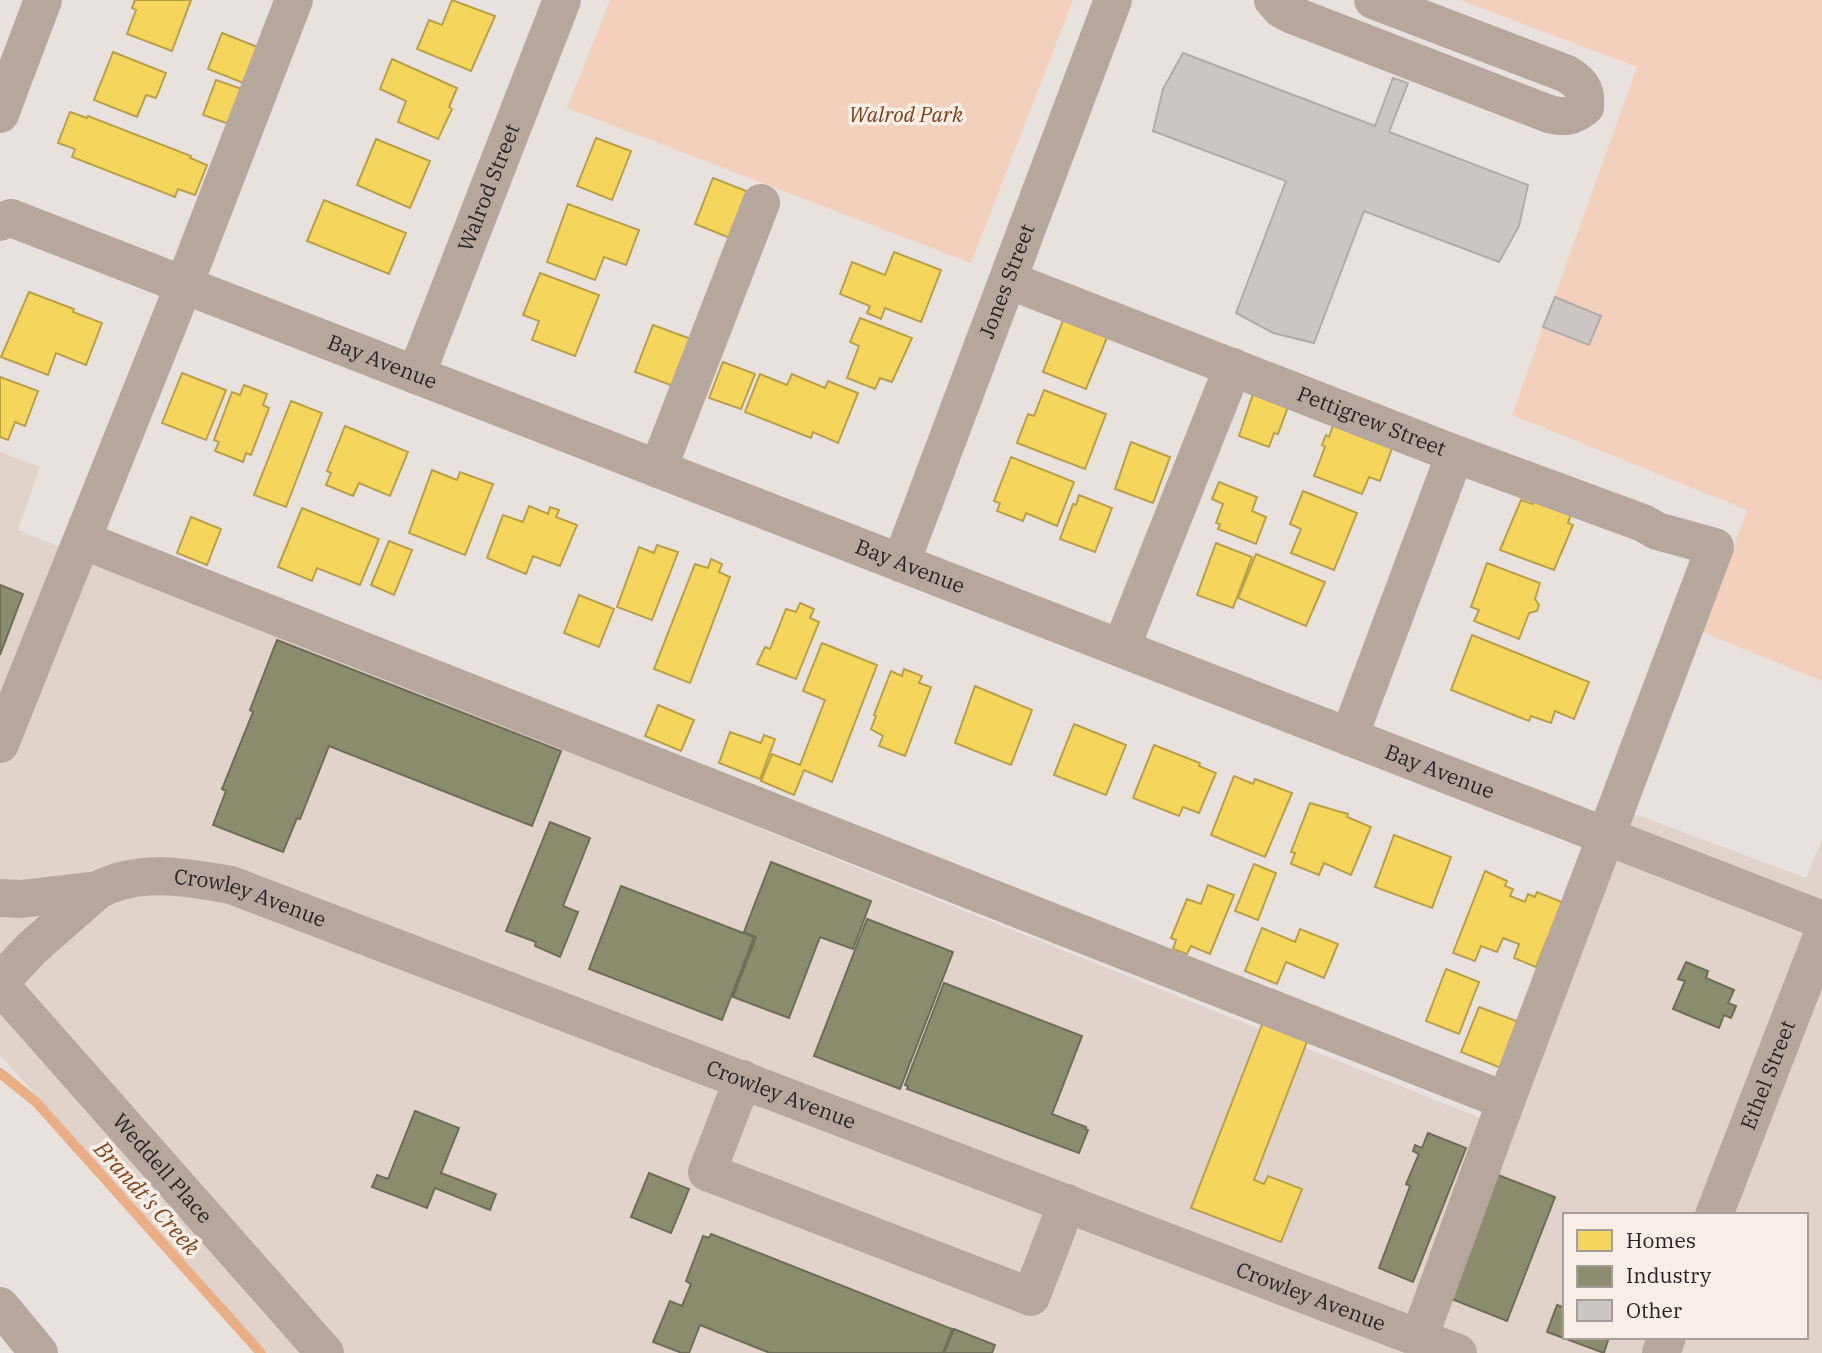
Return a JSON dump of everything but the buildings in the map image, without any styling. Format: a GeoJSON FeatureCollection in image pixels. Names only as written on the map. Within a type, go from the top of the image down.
{"type":"FeatureCollection","features":[{"type":"Feature","properties":{"kind":"street"},"geometry":{"type":"LineString","coordinates":[[0,114],[11,50],[43,0]]}},
{"type":"Feature","properties":{"kind":"street"},"geometry":{"type":"LineString","coordinates":[[0,744],[184,285],[294,0]]}},
{"type":"Feature","properties":{"kind":"street","name":"Walrod Street"},"geometry":{"type":"LineString","coordinates":[[416,374],[562,0]]}},
{"type":"Feature","properties":{"kind":"street","name":"Jones Street"},"geometry":{"type":"LineString","coordinates":[[901,563],[1114,0]]}},
{"type":"Feature","properties":{"kind":"street"},"geometry":{"type":"LineString","coordinates":[[1273,0],[1290,14],[1549,114],[1564,118],[1575,115],[1585,107],[1584,88],[1579,81],[1567,74],[1373,0]]}},
{"type":"Feature","properties":{"kind":"street"},"geometry":{"type":"LineString","coordinates":[[658,469],[761,203]]}},
{"type":"Feature","properties":{"kind":"street","name":"Bay Avenue"},"geometry":{"type":"LineString","coordinates":[[0,222],[11,218],[1822,920]]}},
{"type":"Feature","properties":{"kind":"street","name":"Pettigrew Street"},"geometry":{"type":"LineString","coordinates":[[1008,280],[1455,454],[1349,737]]}},
{"type":"Feature","properties":{"kind":"street"},"geometry":{"type":"LineString","coordinates":[[1121,648],[1233,367]]}},
{"type":"Feature","properties":{"kind":"street"},"geometry":{"type":"LineString","coordinates":[[1419,1338],[1715,547],[1657,531],[1643,523],[1455,454]]}},
{"type":"Feature","properties":{"kind":"street"},"geometry":{"type":"LineString","coordinates":[[82,540],[1506,1101]]}},
{"type":"Feature","properties":{"kind":"street","name":"Crowley Avenue"},"geometry":{"type":"LineString","coordinates":[[0,898],[21,899],[98,890],[125,880],[154,876],[188,877],[231,885],[1458,1353]]}},
{"type":"Feature","properties":{"kind":"street","name":"Crowley Avenue"},"geometry":{"type":"LineString","coordinates":[[0,983],[33,948],[98,890]]}},
{"type":"Feature","properties":{"kind":"street","name":"Ethel Street"},"geometry":{"type":"LineString","coordinates":[[1715,1213],[1822,936]]}},
{"type":"Feature","properties":{"kind":"street","name":"Weddell Place"},"geometry":{"type":"LineString","coordinates":[[0,983],[325,1353]]}},
{"type":"Feature","properties":{"kind":"street"},"geometry":{"type":"LineString","coordinates":[[743,1079],[707,1172],[1031,1297],[1066,1203]]}},
{"type":"Feature","properties":{"kind":"street"},"geometry":{"type":"LineString","coordinates":[[0,1307],[39,1353]]}},
{"type":"Feature","properties":{"kind":"shaded area"},"geometry":{"type":"Polygon","coordinates":[[[0,452],[40,467],[18,530],[1510,1130],[1629,812],[1806,878],[1822,839],[1822,1353],[267,1353],[0,1055],[0,452]]]}},
{"type":"Feature","properties":{"kind":"green space","name":"Walrod Park"},"geometry":{"type":"Polygon","coordinates":[[[610,0],[1073,0],[971,263],[567,108],[610,0]]]}},
{"type":"Feature","properties":{"kind":"green space"},"geometry":{"type":"Polygon","coordinates":[[[1460,0],[1822,0],[1822,681],[1702,632],[1747,510],[1512,415],[1637,67],[1460,0]]]}},
{"type":"Feature","properties":{"kind":"waterway","name":"Brandt's Creek"},"geometry":{"type":"LineString","coordinates":[[0,1073],[36,1102],[261,1353]]}}]}
